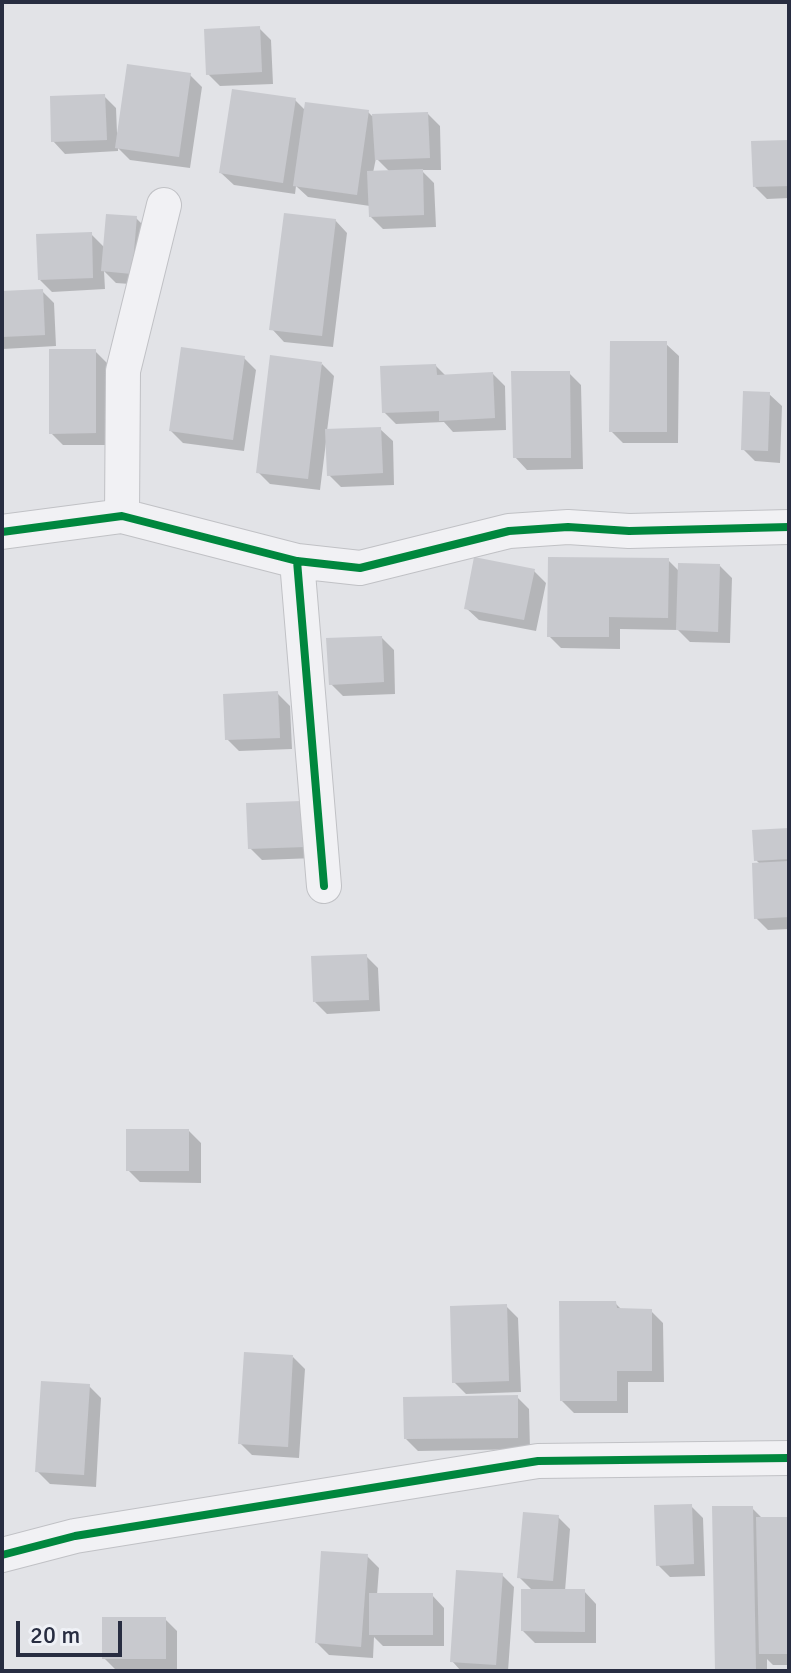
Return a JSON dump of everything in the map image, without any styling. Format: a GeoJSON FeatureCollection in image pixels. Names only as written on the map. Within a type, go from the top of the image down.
{"type":"FeatureCollection","features":[{"type":"Feature","properties":{"kind":"street"},"geometry":{"type":"LineString","coordinates":[[122,516],[123,371],[164,205]]}},
{"type":"Feature","properties":{"kind":"street"},"geometry":{"type":"LineString","coordinates":[[2,532],[122,516],[297,561],[360,568],[509,531],[568,527],[629,531],[789,527]]}},
{"type":"Feature","properties":{"kind":"street"},"geometry":{"type":"LineString","coordinates":[[297,561],[324,886]]}},
{"type":"Feature","properties":{"kind":"street"},"geometry":{"type":"LineString","coordinates":[[2,1555],[75,1536],[538,1461],[789,1458]]}},
{"type":"Feature","properties":{"kind":"building"},"geometry":{"type":"Polygon","coordinates":[[[260,26],[262,72],[206,75],[204,29],[260,26]]]}},
{"type":"Feature","properties":{"kind":"building"},"geometry":{"type":"Polygon","coordinates":[[[127,64],[191,73],[179,157],[115,148],[127,64]]]}},
{"type":"Feature","properties":{"kind":"building"},"geometry":{"type":"Polygon","coordinates":[[[232,89],[296,98],[283,183],[219,173],[232,89]]]}},
{"type":"Feature","properties":{"kind":"building"},"geometry":{"type":"Polygon","coordinates":[[[105,94],[107,140],[51,142],[50,96],[105,94]]]}},
{"type":"Feature","properties":{"kind":"building"},"geometry":{"type":"Polygon","coordinates":[[[305,102],[369,110],[357,195],[293,186],[305,102]]]}},
{"type":"Feature","properties":{"kind":"building"},"geometry":{"type":"Polygon","coordinates":[[[428,112],[430,158],[375,160],[372,114],[428,112]]]}},
{"type":"Feature","properties":{"kind":"building"},"geometry":{"type":"Polygon","coordinates":[[[789,140],[789,186],[753,187],[751,141],[789,140]]]}},
{"type":"Feature","properties":{"kind":"building"},"geometry":{"type":"Polygon","coordinates":[[[423,169],[424,215],[369,217],[367,171],[423,169]]]}},
{"type":"Feature","properties":{"kind":"building"},"geometry":{"type":"Polygon","coordinates":[[[284,213],[336,219],[322,336],[269,330],[284,213]]]}},
{"type":"Feature","properties":{"kind":"building"},"geometry":{"type":"Polygon","coordinates":[[[106,214],[137,216],[132,274],[101,271],[106,214]]]}},
{"type":"Feature","properties":{"kind":"building"},"geometry":{"type":"Polygon","coordinates":[[[92,232],[93,278],[38,280],[36,234],[92,232]]]}},
{"type":"Feature","properties":{"kind":"building"},"geometry":{"type":"Polygon","coordinates":[[[43,289],[45,335],[2,337],[2,291],[43,289]]]}},
{"type":"Feature","properties":{"kind":"building"},"geometry":{"type":"Polygon","coordinates":[[[610,341],[667,341],[667,432],[609,432],[610,341]]]}},
{"type":"Feature","properties":{"kind":"building"},"geometry":{"type":"Polygon","coordinates":[[[181,347],[245,356],[233,440],[169,431],[181,347]]]}},
{"type":"Feature","properties":{"kind":"building"},"geometry":{"type":"Polygon","coordinates":[[[49,349],[96,349],[96,433],[49,434],[49,349]]]}},
{"type":"Feature","properties":{"kind":"building"},"geometry":{"type":"Polygon","coordinates":[[[270,355],[322,362],[308,479],[256,473],[270,355]]]}},
{"type":"Feature","properties":{"kind":"building"},"geometry":{"type":"Polygon","coordinates":[[[436,364],[437,375],[493,372],[495,418],[439,421],[439,411],[382,413],[380,366],[436,364]]]}},
{"type":"Feature","properties":{"kind":"building"},"geometry":{"type":"Polygon","coordinates":[[[511,371],[570,371],[571,458],[513,458],[511,371]]]}},
{"type":"Feature","properties":{"kind":"building"},"geometry":{"type":"Polygon","coordinates":[[[743,391],[770,392],[768,451],[741,450],[743,391]]]}},
{"type":"Feature","properties":{"kind":"building"},"geometry":{"type":"Polygon","coordinates":[[[381,427],[383,473],[327,476],[325,429],[381,427]]]}},
{"type":"Feature","properties":{"kind":"building"},"geometry":{"type":"Polygon","coordinates":[[[474,557],[535,569],[524,620],[464,609],[474,557]]]}},
{"type":"Feature","properties":{"kind":"building"},"geometry":{"type":"Polygon","coordinates":[[[548,557],[669,558],[668,618],[609,617],[609,637],[547,637],[548,557]]]}},
{"type":"Feature","properties":{"kind":"building"},"geometry":{"type":"Polygon","coordinates":[[[678,563],[720,564],[718,632],[676,630],[678,563]]]}},
{"type":"Feature","properties":{"kind":"building"},"geometry":{"type":"Polygon","coordinates":[[[382,636],[384,682],[329,685],[326,638],[382,636]]]}},
{"type":"Feature","properties":{"kind":"building"},"geometry":{"type":"Polygon","coordinates":[[[278,691],[280,738],[225,740],[223,694],[278,691]]]}},
{"type":"Feature","properties":{"kind":"building"},"geometry":{"type":"Polygon","coordinates":[[[301,801],[304,847],[248,849],[246,803],[301,801]]]}},
{"type":"Feature","properties":{"kind":"building"},"geometry":{"type":"Polygon","coordinates":[[[789,828],[789,859],[754,861],[752,830],[789,828]]]}},
{"type":"Feature","properties":{"kind":"building"},"geometry":{"type":"Polygon","coordinates":[[[789,861],[789,917],[754,919],[752,863],[789,861]]]}},
{"type":"Feature","properties":{"kind":"building"},"geometry":{"type":"Polygon","coordinates":[[[367,954],[369,1000],[313,1002],[311,956],[367,954]]]}},
{"type":"Feature","properties":{"kind":"building"},"geometry":{"type":"Polygon","coordinates":[[[126,1129],[189,1129],[189,1171],[126,1171],[126,1129]]]}},
{"type":"Feature","properties":{"kind":"building"},"geometry":{"type":"Polygon","coordinates":[[[559,1301],[616,1301],[617,1308],[652,1309],[652,1371],[617,1371],[617,1401],[560,1401],[559,1301]]]}},
{"type":"Feature","properties":{"kind":"building"},"geometry":{"type":"Polygon","coordinates":[[[507,1304],[509,1381],[452,1383],[450,1306],[507,1304]]]}},
{"type":"Feature","properties":{"kind":"building"},"geometry":{"type":"Polygon","coordinates":[[[244,1352],[293,1355],[288,1447],[238,1444],[244,1352]]]}},
{"type":"Feature","properties":{"kind":"building"},"geometry":{"type":"Polygon","coordinates":[[[41,1381],[90,1384],[84,1475],[35,1472],[41,1381]]]}},
{"type":"Feature","properties":{"kind":"building"},"geometry":{"type":"Polygon","coordinates":[[[518,1395],[518,1438],[404,1439],[403,1397],[518,1395]]]}},
{"type":"Feature","properties":{"kind":"building"},"geometry":{"type":"Polygon","coordinates":[[[692,1504],[694,1564],[656,1566],[654,1505],[692,1504]]]}},
{"type":"Feature","properties":{"kind":"building"},"geometry":{"type":"Polygon","coordinates":[[[712,1506],[753,1506],[756,1671],[715,1671],[712,1506]]]}},
{"type":"Feature","properties":{"kind":"building"},"geometry":{"type":"Polygon","coordinates":[[[523,1512],[559,1515],[553,1581],[517,1578],[523,1512]]]}},
{"type":"Feature","properties":{"kind":"building"},"geometry":{"type":"Polygon","coordinates":[[[756,1517],[789,1517],[789,1654],[759,1654],[756,1517]]]}},
{"type":"Feature","properties":{"kind":"building"},"geometry":{"type":"Polygon","coordinates":[[[321,1551],[368,1554],[361,1647],[315,1643],[321,1551]]]}},
{"type":"Feature","properties":{"kind":"building"},"geometry":{"type":"Polygon","coordinates":[[[456,1570],[503,1573],[496,1665],[450,1662],[456,1570]]]}},
{"type":"Feature","properties":{"kind":"building"},"geometry":{"type":"Polygon","coordinates":[[[521,1589],[585,1589],[585,1632],[521,1631],[521,1589]]]}},
{"type":"Feature","properties":{"kind":"building"},"geometry":{"type":"Polygon","coordinates":[[[369,1593],[433,1593],[433,1635],[369,1635],[369,1593]]]}},
{"type":"Feature","properties":{"kind":"building"},"geometry":{"type":"Polygon","coordinates":[[[102,1617],[166,1617],[166,1659],[102,1659],[102,1617]]]}},
{"type":"Feature","properties":{"kind":"cycle path"},"geometry":{"type":"LineString","coordinates":[[2,532],[122,516],[297,561],[360,568],[509,531],[568,527],[629,531],[789,527]]}},
{"type":"Feature","properties":{"kind":"cycle path"},"geometry":{"type":"LineString","coordinates":[[297,561],[324,886]]}},
{"type":"Feature","properties":{"kind":"cycle path"},"geometry":{"type":"LineString","coordinates":[[2,1555],[75,1536],[538,1461],[789,1458]]}}]}
